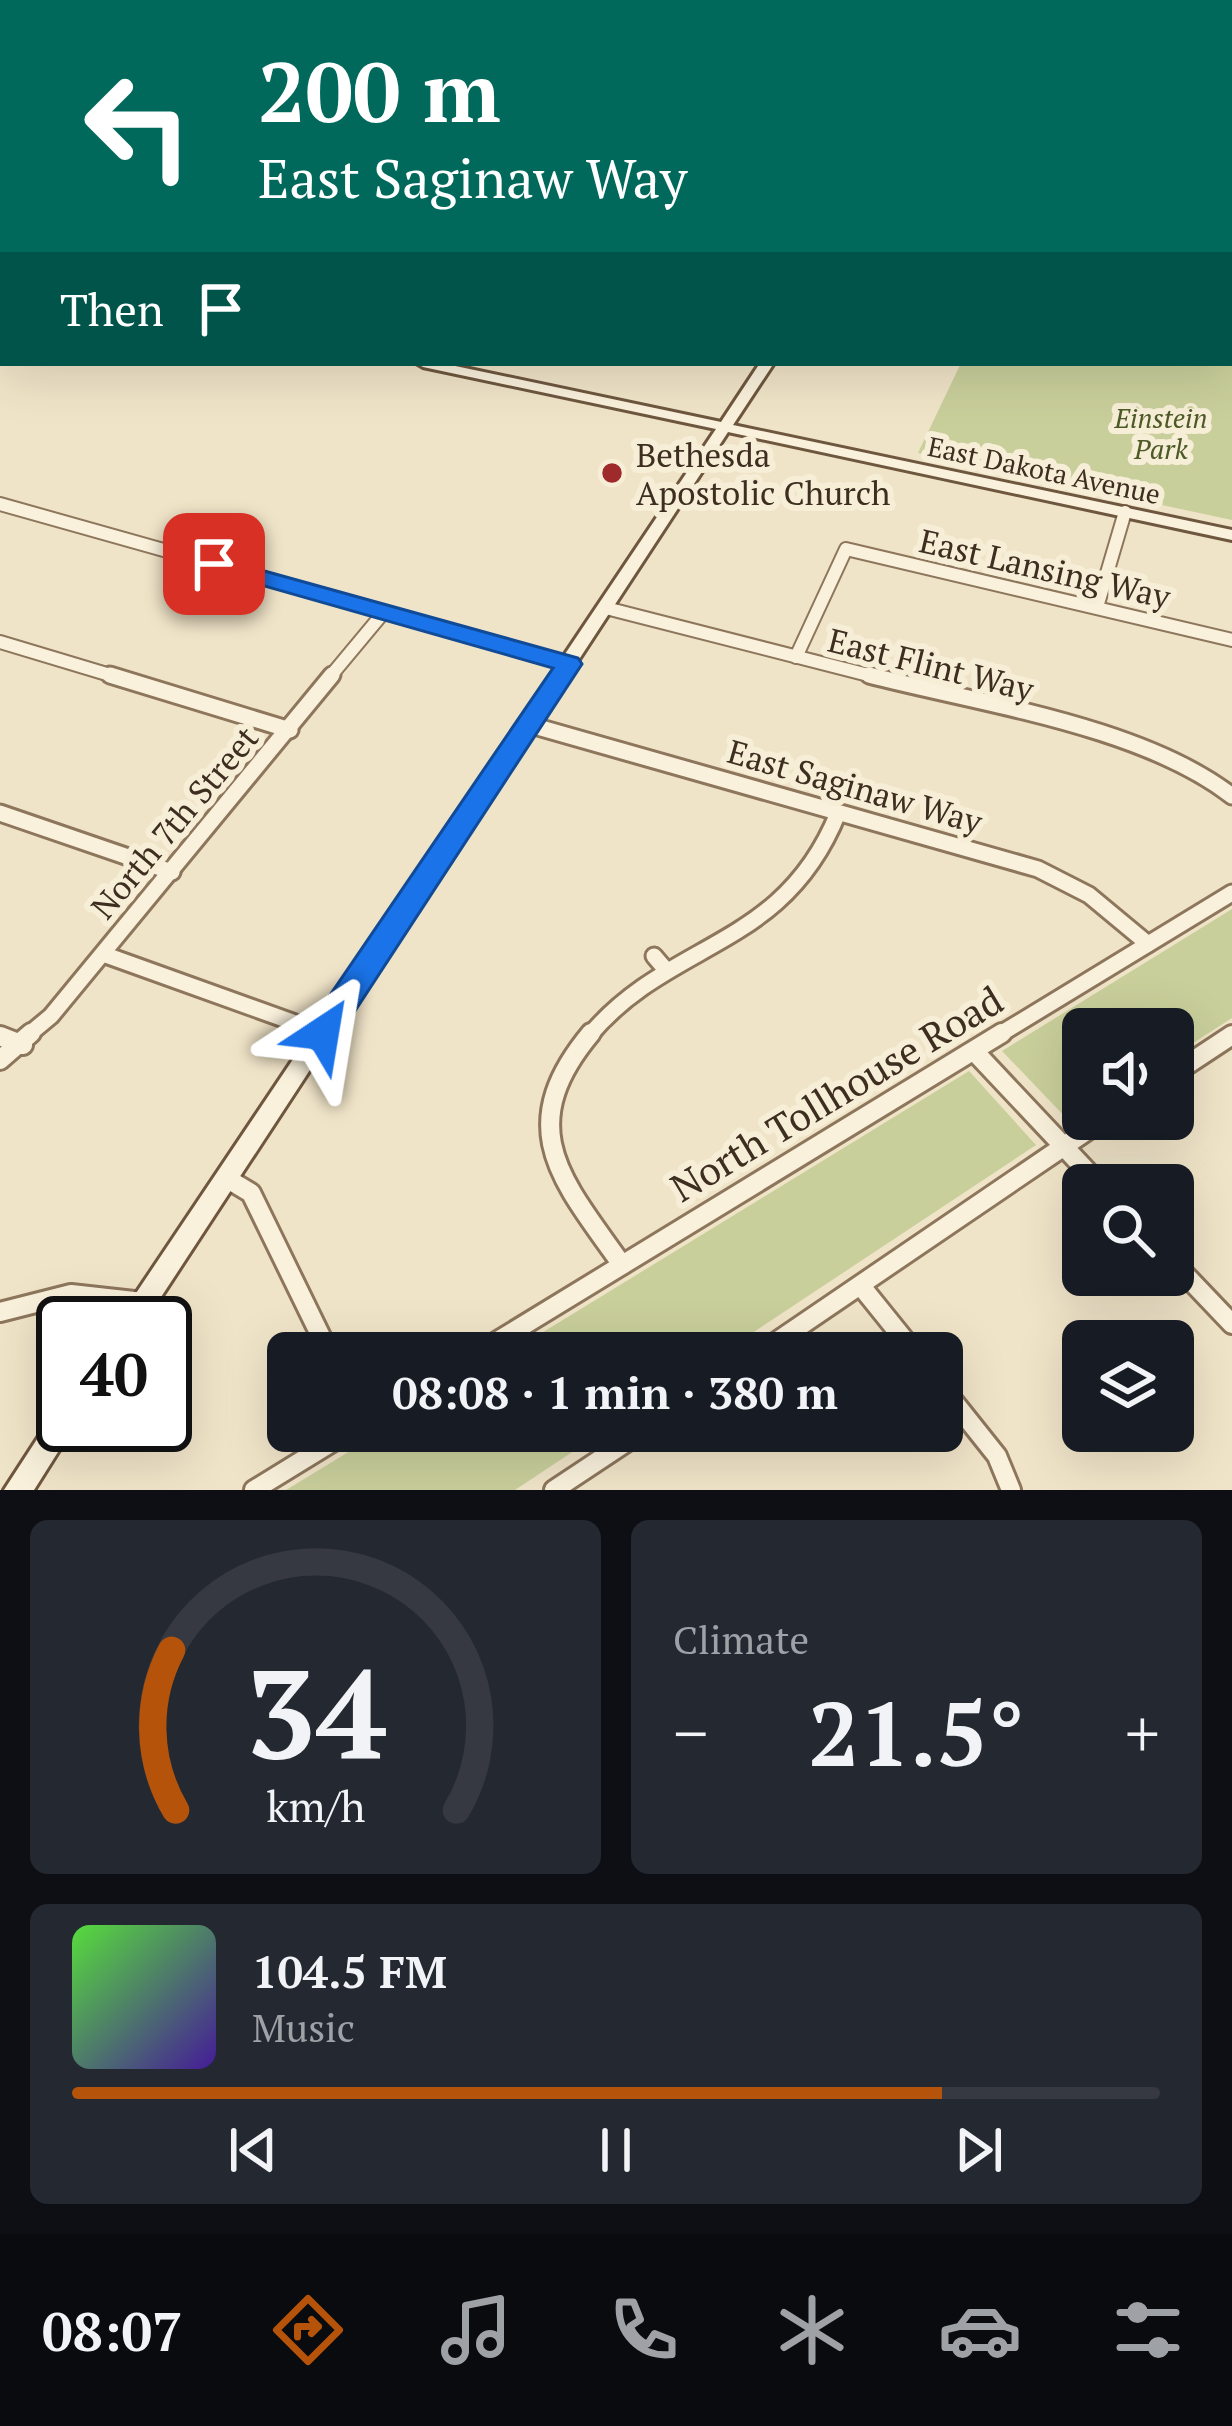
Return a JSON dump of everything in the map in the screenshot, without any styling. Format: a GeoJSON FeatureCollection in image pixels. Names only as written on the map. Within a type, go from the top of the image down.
{"type":"FeatureCollection","features":[{"type":"Feature","properties":{"kind":"street","name":"East Dakota Avenue"},"geometry":{"type":"LineString","coordinates":[[437,366],[1232,535]]}},
{"type":"Feature","properties":{"kind":"street"},"geometry":{"type":"LineString","coordinates":[[146,1296],[765,366]]}},
{"type":"Feature","properties":{"kind":"street"},"geometry":{"type":"LineString","coordinates":[[0,504],[569,664]]}},
{"type":"Feature","properties":{"kind":"street"},"geometry":{"type":"LineString","coordinates":[[1097,607],[1125,512]]}},
{"type":"Feature","properties":{"kind":"street","name":"East Lansing Way"},"geometry":{"type":"LineString","coordinates":[[796,657],[846,549],[1232,640]]}},
{"type":"Feature","properties":{"kind":"street","name":"East Flint Way"},"geometry":{"type":"LineString","coordinates":[[606,608],[1141,746],[1196,768],[1232,796]]}},
{"type":"Feature","properties":{"kind":"street","name":"North 7th Street"},"geometry":{"type":"LineString","coordinates":[[0,1060],[22,1045],[103,954],[384,612]]}},
{"type":"Feature","properties":{"kind":"street"},"geometry":{"type":"LineString","coordinates":[[0,642],[290,730]]}},
{"type":"Feature","properties":{"kind":"street","name":"East Saginaw Way"},"geometry":{"type":"LineString","coordinates":[[527,724],[1065,880],[1148,944]]}},
{"type":"Feature","properties":{"kind":"street"},"geometry":{"type":"LineString","coordinates":[[0,813],[172,872]]}},
{"type":"Feature","properties":{"kind":"street"},"geometry":{"type":"LineString","coordinates":[[622,1265],[556,1168],[546,1132],[551,1100],[580,1046],[627,996],[785,899],[821,854],[838,813]]}},
{"type":"Feature","properties":{"kind":"street","name":"North Tollhouse Road"},"geometry":{"type":"LineString","coordinates":[[512,1332],[1232,893]]}},
{"type":"Feature","properties":{"kind":"street"},"geometry":{"type":"LineString","coordinates":[[103,954],[323,1033]]}},
{"type":"Feature","properties":{"kind":"street"},"geometry":{"type":"LineString","coordinates":[[654,956],[666,970]]}},
{"type":"Feature","properties":{"kind":"street"},"geometry":{"type":"LineString","coordinates":[[1194,1060],[1232,1035]]}},
{"type":"Feature","properties":{"kind":"street"},"geometry":{"type":"LineString","coordinates":[[0,1036],[22,1045]]}},
{"type":"Feature","properties":{"kind":"street"},"geometry":{"type":"LineString","coordinates":[[974,1051],[1080,1164]]}},
{"type":"Feature","properties":{"kind":"street"},"geometry":{"type":"LineString","coordinates":[[792,1332],[1072,1140]]}},
{"type":"Feature","properties":{"kind":"street"},"geometry":{"type":"LineString","coordinates":[[226,1178],[251,1193],[319,1332]]}},
{"type":"Feature","properties":{"kind":"street"},"geometry":{"type":"LineString","coordinates":[[1194,1284],[1232,1324]]}},
{"type":"Feature","properties":{"kind":"street"},"geometry":{"type":"LineString","coordinates":[[861,1286],[898,1332]]}},
{"type":"Feature","properties":{"kind":"street"},"geometry":{"type":"LineString","coordinates":[[43,1296],[92,1289],[122,1296]]}},
{"type":"Feature","properties":{"kind":"street"},"geometry":{"type":"LineString","coordinates":[[0,1312],[36,1299]]}},
{"type":"Feature","properties":{"kind":"street"},"geometry":{"type":"LineString","coordinates":[[963,1413],[997,1456],[1011,1490]]}},
{"type":"Feature","properties":{"kind":"street"},"geometry":{"type":"LineString","coordinates":[[18,1490],[43,1452]]}},
{"type":"Feature","properties":{"kind":"street"},"geometry":{"type":"LineString","coordinates":[[254,1490],[316,1452]]}},
{"type":"Feature","properties":{"kind":"street"},"geometry":{"type":"LineString","coordinates":[[554,1490],[611,1452]]}},
{"type":"Feature","properties":{"kind":"green space","name":"Einstein Park"},"geometry":{"type":"Polygon","coordinates":[[[960,366],[1232,366],[1232,520],[918,453],[960,366]]]}},
{"type":"Feature","properties":{"kind":"green space"},"geometry":{"type":"Polygon","coordinates":[[[1232,909],[1232,1018],[1194,1042],[1194,1008],[1072,1008],[1232,909]]]}},
{"type":"Feature","properties":{"kind":"green space"},"geometry":{"type":"Polygon","coordinates":[[[1062,1014],[1062,1114],[1002,1051],[1062,1014]]]}},
{"type":"Feature","properties":{"kind":"green space"},"geometry":{"type":"Polygon","coordinates":[[[969,1071],[1036,1145],[754,1332],[543,1332],[969,1071]]]}},
{"type":"Feature","properties":{"kind":"green space"},"geometry":{"type":"Polygon","coordinates":[[[348,1452],[572,1452],[515,1490],[286,1490],[348,1452]]]}},
{"type":"Feature","properties":{"kind":"place","name":"Bethesda Apostolic Church"},"geometry":{"type":"Point","coordinates":[612,473]}},
{"type":"Feature","properties":{"kind":"route"},"geometry":{"type":"LineString","coordinates":[[214,564],[569,664],[323,1033]]}}]}
